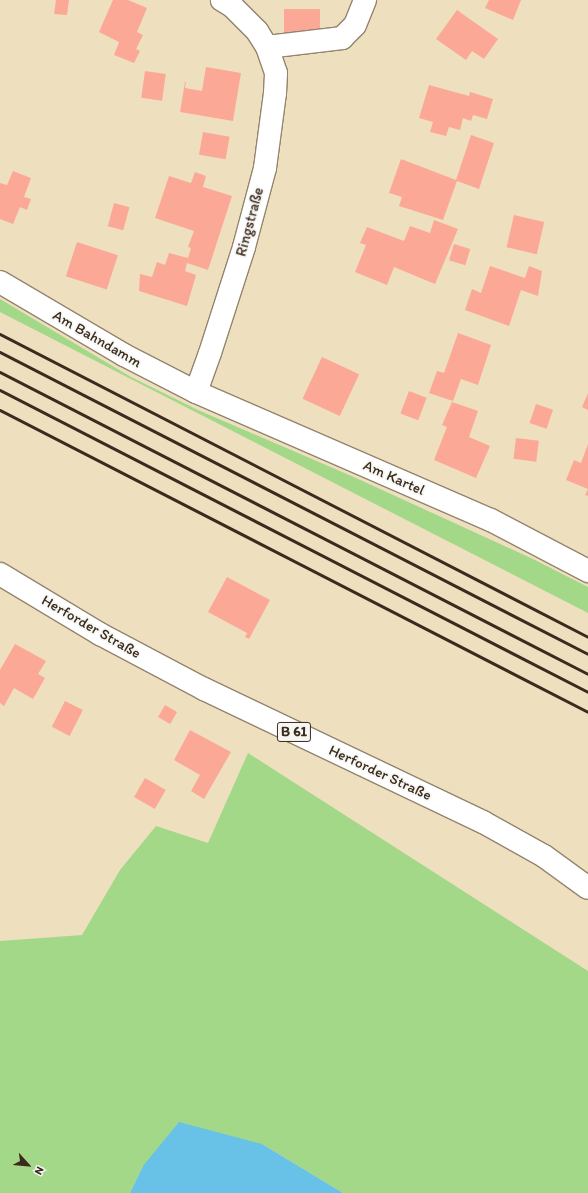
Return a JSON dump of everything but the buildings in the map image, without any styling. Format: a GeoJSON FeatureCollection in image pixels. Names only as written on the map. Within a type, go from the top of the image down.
{"type":"FeatureCollection","features":[{"type":"Feature","properties":{"kind":"street","name":"Ringstraße"},"geometry":{"type":"LineString","coordinates":[[196,392],[244,248],[265,168],[275,93],[276,73],[267,47],[257,31],[232,6],[222,0]]}},
{"type":"Feature","properties":{"kind":"street"},"geometry":{"type":"LineString","coordinates":[[267,47],[342,38],[355,24],[365,0]]}},
{"type":"Feature","properties":{"kind":"street","name":"Am Bahndamm"},"geometry":{"type":"LineString","coordinates":[[0,282],[124,355],[196,392]]}},
{"type":"Feature","properties":{"kind":"street","name":"Am Kartel"},"geometry":{"type":"LineString","coordinates":[[196,392],[491,520],[588,571]]}},
{"type":"Feature","properties":{"kind":"street","name":"Herforder Straße"},"geometry":{"type":"LineString","coordinates":[[0,574],[100,634],[204,689],[483,822],[544,856],[588,888]]}},
{"type":"Feature","properties":{"kind":"green space"},"geometry":{"type":"Polygon","coordinates":[[[0,299],[131,377],[198,410],[356,478],[533,559],[588,587],[588,613],[0,312],[0,299]]]}},
{"type":"Feature","properties":{"kind":"green space"},"geometry":{"type":"Polygon","coordinates":[[[248,753],[588,971],[588,1193],[343,1193],[262,1144],[143,1166],[130,1193],[0,1193],[0,941],[82,935],[120,870],[156,826],[208,843],[248,753]]]}},
{"type":"Feature","properties":{"kind":"water"},"geometry":{"type":"Polygon","coordinates":[[[179,1122],[262,1144],[343,1193],[130,1193],[143,1166],[179,1122]]]}},
{"type":"Feature","properties":{"kind":"railway"},"geometry":{"type":"LineString","coordinates":[[0,334],[588,637]]}},
{"type":"Feature","properties":{"kind":"railway"},"geometry":{"type":"LineString","coordinates":[[0,352],[588,654]]}},
{"type":"Feature","properties":{"kind":"railway"},"geometry":{"type":"LineString","coordinates":[[0,372],[588,674]]}},
{"type":"Feature","properties":{"kind":"railway"},"geometry":{"type":"LineString","coordinates":[[0,390],[588,692]]}},
{"type":"Feature","properties":{"kind":"railway"},"geometry":{"type":"LineString","coordinates":[[0,410],[588,712]]}}]}
